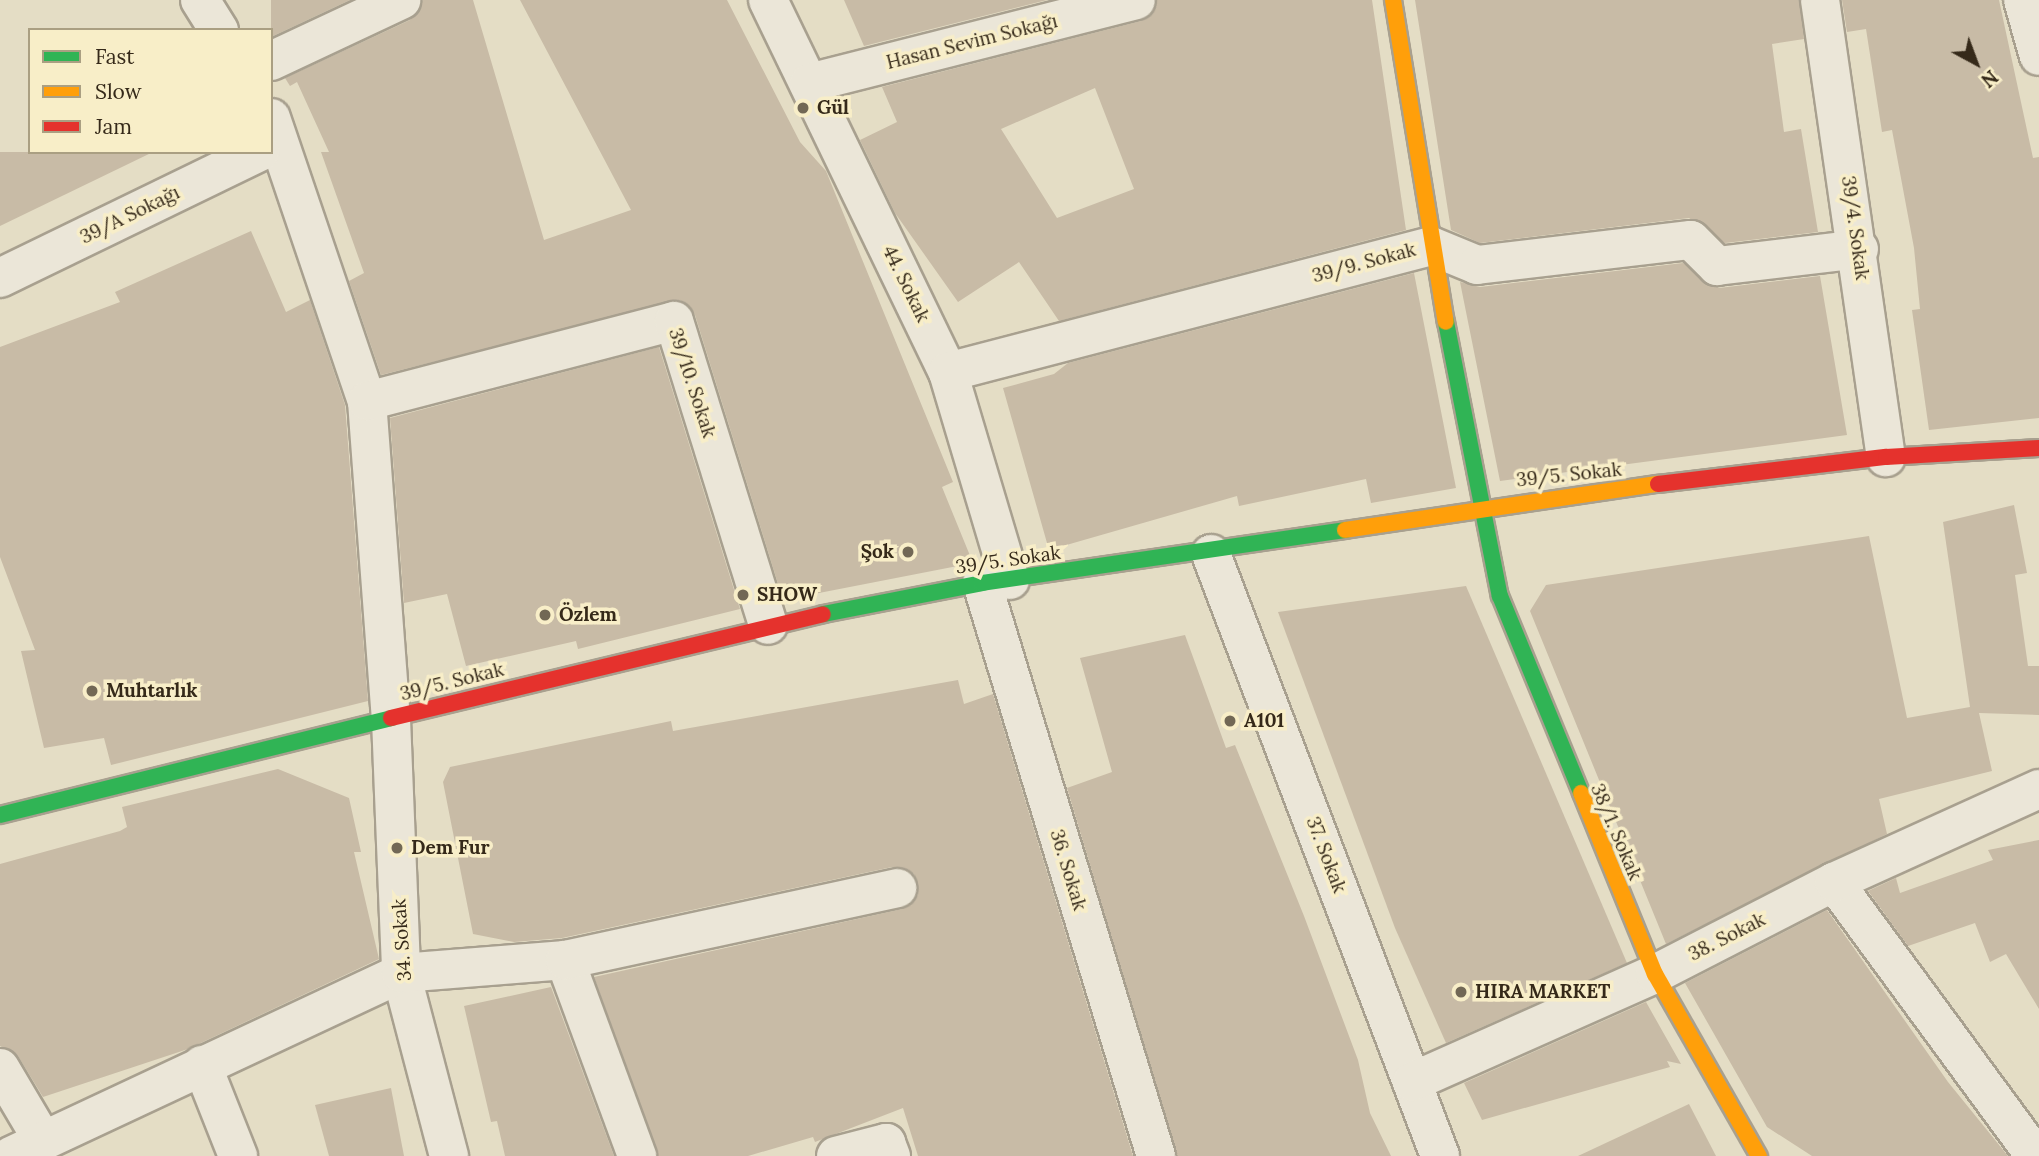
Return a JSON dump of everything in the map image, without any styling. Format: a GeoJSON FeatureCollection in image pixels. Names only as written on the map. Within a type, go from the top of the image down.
{"type":"FeatureCollection","features":[{"type":"Feature","properties":{"kind":"street"},"geometry":{"type":"LineString","coordinates":[[200,0],[218,28]]}},
{"type":"Feature","properties":{"kind":"street"},"geometry":{"type":"LineString","coordinates":[[273,60],[401,0]]}},
{"type":"Feature","properties":{"kind":"street","name":"44. Sokak"},"geometry":{"type":"LineString","coordinates":[[768,0],[948,372],[996,581]]}},
{"type":"Feature","properties":{"kind":"street","name":"Hasan Sevim Sokağı"},"geometry":{"type":"LineString","coordinates":[[809,83],[1136,0]]}},
{"type":"Feature","properties":{"kind":"street","name":"38/1. Sokak"},"geometry":{"type":"LineString","coordinates":[[1393,0],[1431,246],[1478,506],[1500,596],[1655,974],[1759,1156]]}},
{"type":"Feature","properties":{"kind":"street","name":"39/4. Sokak"},"geometry":{"type":"LineString","coordinates":[[1820,0],[1859,249],[1886,457]]}},
{"type":"Feature","properties":{"kind":"street"},"geometry":{"type":"LineString","coordinates":[[2023,0],[2039,56]]}},
{"type":"Feature","properties":{"kind":"street","name":"34. Sokak"},"geometry":{"type":"LineString","coordinates":[[273,144],[367,401],[391,719],[401,973],[449,1156]]}},
{"type":"Feature","properties":{"kind":"street","name":"39/A Sokağı"},"geometry":{"type":"LineString","coordinates":[[0,278],[242,154]]}},
{"type":"Feature","properties":{"kind":"street","name":"39/9. Sokak"},"geometry":{"type":"LineString","coordinates":[[948,372],[1431,246],[1477,265],[1692,240],[1717,265],[1859,249]]}},
{"type":"Feature","properties":{"kind":"street","name":"39/10. Sokak"},"geometry":{"type":"LineString","coordinates":[[367,401],[674,321],[768,625]]}},
{"type":"Feature","properties":{"kind":"street","name":"39/5. Sokak"},"geometry":{"type":"LineString","coordinates":[[1,809],[391,719],[768,625],[996,581],[1211,554],[1478,506],[1886,457],[2037,453]]}},
{"type":"Feature","properties":{"kind":"street","name":"37. Sokak"},"geometry":{"type":"LineString","coordinates":[[1211,554],[1440,1156]]}},
{"type":"Feature","properties":{"kind":"street","name":"36. Sokak"},"geometry":{"type":"LineString","coordinates":[[996,581],[1157,1156]]}},
{"type":"Feature","properties":{"kind":"street","name":"38. Sokak"},"geometry":{"type":"LineString","coordinates":[[1412,1082],[1655,974],[1834,882],[2039,789]]}},
{"type":"Feature","properties":{"kind":"street"},"geometry":{"type":"LineString","coordinates":[[1834,882],[2035,1156]]}},
{"type":"Feature","properties":{"kind":"street"},"geometry":{"type":"LineString","coordinates":[[0,1068],[27,1148],[401,973],[565,960],[897,888]]}},
{"type":"Feature","properties":{"kind":"street"},"geometry":{"type":"LineString","coordinates":[[565,960],[638,1156]]}},
{"type":"Feature","properties":{"kind":"street"},"geometry":{"type":"LineString","coordinates":[[202,1065],[238,1156]]}},
{"type":"Feature","properties":{"kind":"street"},"geometry":{"type":"LineString","coordinates":[[836,1156],[886,1143],[891,1156]]}},
{"type":"Feature","properties":{"kind":"building"},"geometry":{"type":"Polygon","coordinates":[[[271,0],[350,0],[273,36],[271,0]]]}},
{"type":"Feature","properties":{"kind":"building"},"geometry":{"type":"Polygon","coordinates":[[[423,0],[473,0],[544,240],[631,210],[520,0],[727,0],[800,142],[826,171],[953,482],[942,487],[973,563],[783,600],[695,315],[680,300],[381,375],[349,281],[364,273],[321,152],[329,152],[297,82],[290,86],[285,78],[410,20],[423,0]]]}},
{"type":"Feature","properties":{"kind":"building"},"geometry":{"type":"Polygon","coordinates":[[[844,0],[1047,0],[864,46],[844,0]]]}},
{"type":"Feature","properties":{"kind":"building"},"geometry":{"type":"Polygon","coordinates":[[[1157,0],[1372,0],[1406,230],[1059,321],[1019,262],[958,302],[895,213],[860,140],[897,122],[882,87],[1141,21],[1157,0]],[[1095,88],[1001,129],[1057,218],[1134,189],[1095,88]]]}},
{"type":"Feature","properties":{"kind":"building"},"geometry":{"type":"Polygon","coordinates":[[[1415,0],[1799,0],[1804,39],[1772,44],[1784,132],[1801,129],[1818,232],[1725,243],[1689,218],[1480,243],[1451,230],[1415,0]]]}},
{"type":"Feature","properties":{"kind":"building"},"geometry":{"type":"Polygon","coordinates":[[[1842,0],[1999,0],[2033,158],[2039,157],[2039,418],[1929,430],[1912,310],[1920,309],[1914,248],[1892,130],[1882,132],[1866,29],[1847,32],[1842,0]]]}},
{"type":"Feature","properties":{"kind":"building"},"geometry":{"type":"Polygon","coordinates":[[[0,152],[149,154],[0,226],[0,152]]]}},
{"type":"Feature","properties":{"kind":"building"},"geometry":{"type":"Polygon","coordinates":[[[251,231],[286,312],[310,300],[345,405],[368,701],[111,765],[104,738],[44,748],[21,651],[35,650],[0,557],[0,347],[120,302],[115,292],[251,231]]]}},
{"type":"Feature","properties":{"kind":"building"},"geometry":{"type":"Polygon","coordinates":[[[1683,263],[1719,288],[1820,276],[1847,435],[1500,481],[1460,282],[1480,287],[1683,263]]]}},
{"type":"Feature","properties":{"kind":"building"},"geometry":{"type":"Polygon","coordinates":[[[1414,273],[1456,488],[1371,503],[1366,479],[1239,506],[1237,496],[1049,550],[1003,388],[1054,374],[1068,363],[1414,273]]]}},
{"type":"Feature","properties":{"kind":"building"},"geometry":{"type":"Polygon","coordinates":[[[659,347],[740,609],[578,649],[576,641],[466,666],[447,594],[404,603],[390,418],[659,347]]]}},
{"type":"Feature","properties":{"kind":"building"},"geometry":{"type":"Polygon","coordinates":[[[2014,505],[2027,573],[2015,575],[2028,666],[2039,666],[2039,715],[1979,713],[1992,771],[1879,799],[1887,834],[1666,944],[1530,611],[1546,585],[1869,536],[1907,718],[1970,707],[1943,522],[2014,505]]]}},
{"type":"Feature","properties":{"kind":"building"},"geometry":{"type":"Polygon","coordinates":[[[1466,586],[1627,963],[1446,1043],[1395,928],[1278,612],[1466,586]]]}},
{"type":"Feature","properties":{"kind":"building"},"geometry":{"type":"Polygon","coordinates":[[[1185,635],[1226,748],[1235,745],[1304,916],[1358,1060],[1370,1113],[1391,1156],[1177,1156],[1067,788],[1112,772],[1080,658],[1185,635]]]}},
{"type":"Feature","properties":{"kind":"building"},"geometry":{"type":"Polygon","coordinates":[[[958,680],[964,704],[993,694],[1133,1156],[918,1156],[903,1108],[815,1142],[813,1137],[748,1156],[658,1156],[594,977],[902,909],[918,895],[914,874],[892,867],[562,938],[514,942],[473,934],[443,782],[450,767],[671,721],[673,731],[958,680]]]}},
{"type":"Feature","properties":{"kind":"building"},"geometry":{"type":"Polygon","coordinates":[[[278,769],[349,798],[361,852],[354,852],[379,959],[188,1049],[43,1097],[18,1056],[0,1046],[0,864],[120,831],[127,827],[122,807],[278,769]]]}},
{"type":"Feature","properties":{"kind":"building"},"geometry":{"type":"Polygon","coordinates":[[[2039,840],[2039,1009],[2006,954],[1990,962],[1975,923],[1908,946],[1868,891],[1896,878],[1900,893],[1993,860],[1988,850],[2039,840]]]}},
{"type":"Feature","properties":{"kind":"building"},"geometry":{"type":"Polygon","coordinates":[[[1827,910],[1948,1082],[2008,1156],[1812,1156],[1767,1127],[1685,983],[1827,910]]]}},
{"type":"Feature","properties":{"kind":"building"},"geometry":{"type":"Polygon","coordinates":[[[551,987],[614,1156],[505,1156],[497,1121],[491,1122],[464,1006],[551,987]]]}},
{"type":"Feature","properties":{"kind":"building"},"geometry":{"type":"Polygon","coordinates":[[[1646,1002],[1681,1064],[1667,1061],[1670,1067],[1482,1120],[1464,1083],[1646,1002]]]}},
{"type":"Feature","properties":{"kind":"building"},"geometry":{"type":"Polygon","coordinates":[[[391,1088],[404,1156],[329,1156],[315,1105],[391,1088]]]}},
{"type":"Feature","properties":{"kind":"building"},"geometry":{"type":"Polygon","coordinates":[[[1689,1104],[1716,1156],[1578,1156],[1689,1104]]]}},
{"type":"Feature","properties":{"kind":"traffic: fast"},"geometry":{"type":"LineString","coordinates":[[1446,322],[1500,596],[1581,793]]}},
{"type":"Feature","properties":{"kind":"traffic: fast"},"geometry":{"type":"LineString","coordinates":[[823,614],[982,583],[1345,530]]}},
{"type":"Feature","properties":{"kind":"traffic: fast"},"geometry":{"type":"LineString","coordinates":[[0,815],[391,718]]}},
{"type":"Feature","properties":{"kind":"traffic: slow"},"geometry":{"type":"LineString","coordinates":[[1393,0],[1446,322]]}},
{"type":"Feature","properties":{"kind":"traffic: slow"},"geometry":{"type":"LineString","coordinates":[[1345,530],[1658,484]]}},
{"type":"Feature","properties":{"kind":"traffic: slow"},"geometry":{"type":"LineString","coordinates":[[1581,793],[1655,974],[1759,1156]]}},
{"type":"Feature","properties":{"kind":"traffic: jam"},"geometry":{"type":"LineString","coordinates":[[1658,484],[1886,457],[2039,448]]}},
{"type":"Feature","properties":{"kind":"traffic: jam"},"geometry":{"type":"LineString","coordinates":[[391,718],[823,614]]}},
{"type":"Feature","properties":{"kind":"place","name":"Gül"},"geometry":{"type":"Point","coordinates":[803,108]}},
{"type":"Feature","properties":{"kind":"place","name":"Şok"},"geometry":{"type":"Point","coordinates":[908,552]}},
{"type":"Feature","properties":{"kind":"place","name":"SHOW"},"geometry":{"type":"Point","coordinates":[743,595]}},
{"type":"Feature","properties":{"kind":"place","name":"Özlem"},"geometry":{"type":"Point","coordinates":[545,615]}},
{"type":"Feature","properties":{"kind":"place","name":"Muhtarlık"},"geometry":{"type":"Point","coordinates":[92,691]}},
{"type":"Feature","properties":{"kind":"place","name":"A101"},"geometry":{"type":"Point","coordinates":[1230,721]}},
{"type":"Feature","properties":{"kind":"place","name":"Dem Fur"},"geometry":{"type":"Point","coordinates":[397,848]}},
{"type":"Feature","properties":{"kind":"place","name":"HIRA MARKET"},"geometry":{"type":"Point","coordinates":[1461,992]}}]}
